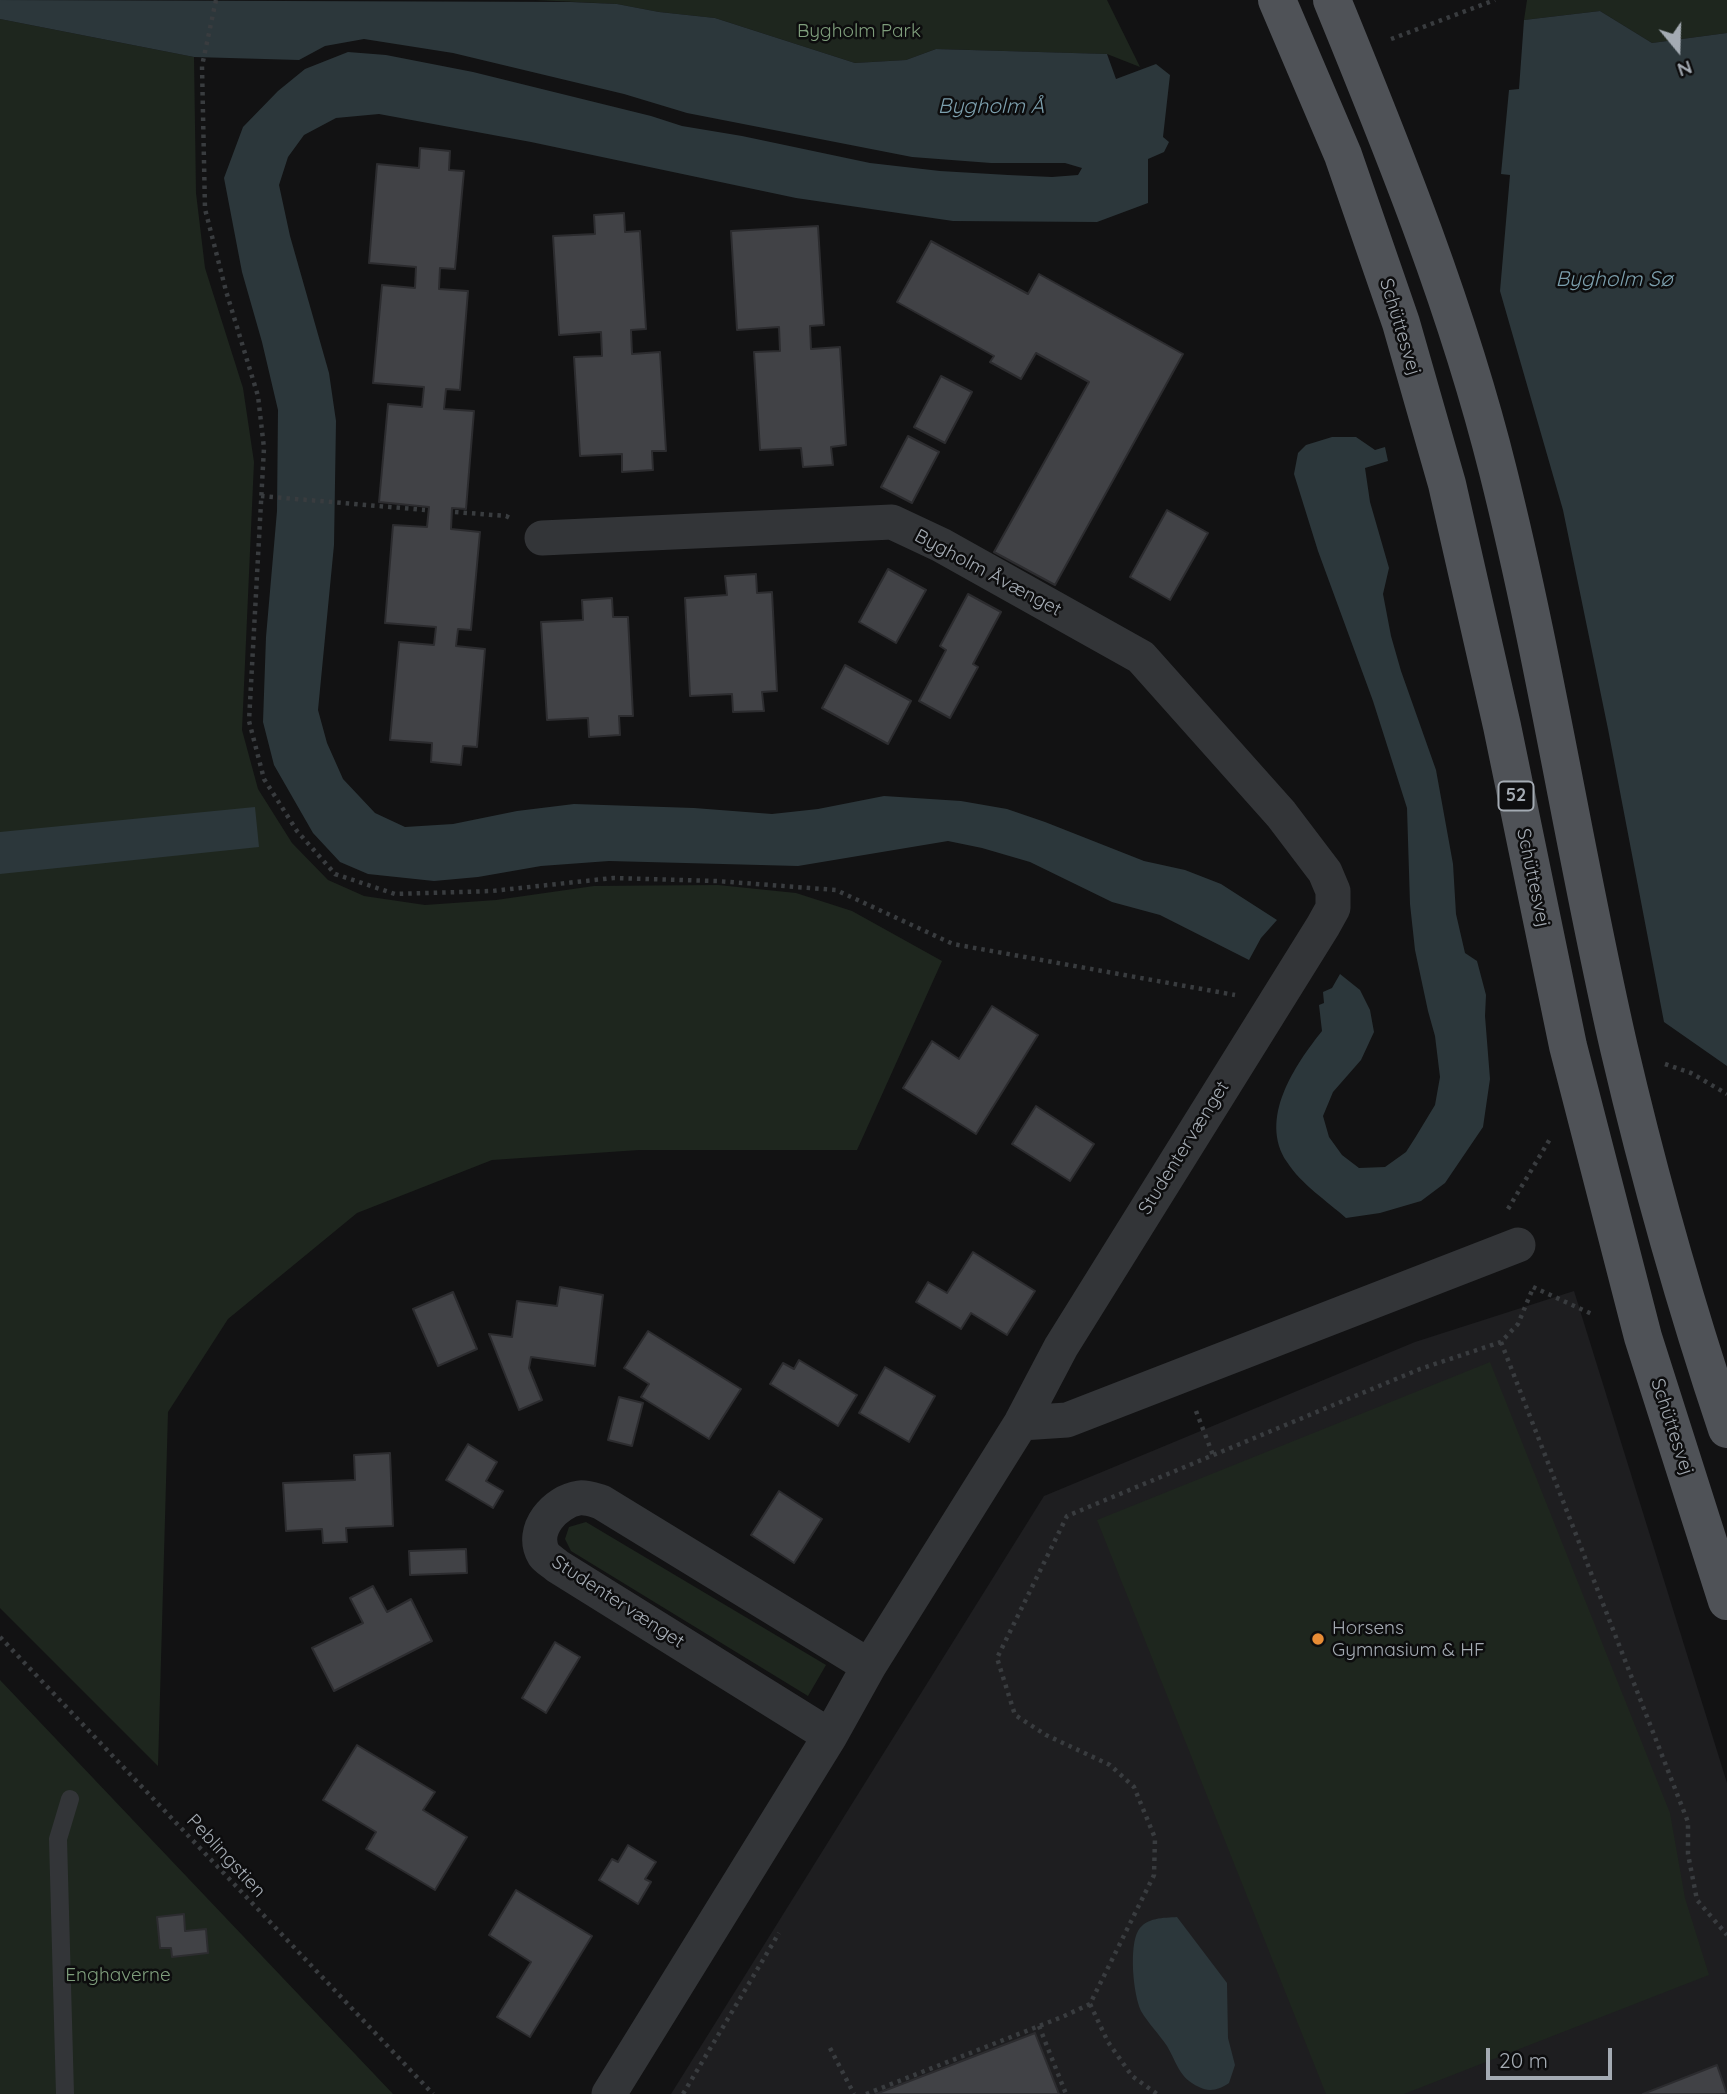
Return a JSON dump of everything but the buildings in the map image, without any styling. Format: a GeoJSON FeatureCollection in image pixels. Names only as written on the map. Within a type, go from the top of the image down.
{"type":"FeatureCollection","features":[{"type":"Feature","properties":{"kind":"main road","name":"Schüttesvej"},"geometry":{"type":"LineString","coordinates":[[1277,0],[1343,155],[1401,323],[1447,484],[1502,726],[1568,1046],[1643,1337],[1727,1601]]}},
{"type":"Feature","properties":{"kind":"main road"},"geometry":{"type":"LineString","coordinates":[[1332,0],[1387,134],[1451,313],[1498,470],[1619,1049],[1692,1322],[1727,1429]]}},
{"type":"Feature","properties":{"kind":"street","name":"Bygholm Åvænget"},"geometry":{"type":"LineString","coordinates":[[542,538],[892,522],[941,544],[1140,657],[1281,814],[1325,872]]}},
{"type":"Feature","properties":{"kind":"street","name":"Studentervænget"},"geometry":{"type":"LineString","coordinates":[[609,2094],[830,1736],[869,1666],[1021,1423],[1061,1347],[1334,908],[1333,891],[1325,872]]}},
{"type":"Feature","properties":{"kind":"street"},"geometry":{"type":"LineString","coordinates":[[1021,1423],[1067,1420],[1192,1399],[1518,1244]]}},
{"type":"Feature","properties":{"kind":"street","name":"Studentervænget"},"geometry":{"type":"LineString","coordinates":[[830,1736],[557,1566],[544,1555],[540,1536],[548,1517],[559,1503],[581,1497],[601,1502],[869,1666]]}},
{"type":"Feature","properties":{"kind":"lane"},"geometry":{"type":"LineString","coordinates":[[65,2094],[58,1839],[70,1798]]}},
{"type":"Feature","properties":{"kind":"path"},"geometry":{"type":"LineString","coordinates":[[216,0],[202,66],[205,209],[226,291],[258,396],[264,448],[249,721],[264,779],[297,831],[335,874],[395,894],[492,891],[613,877],[836,890],[953,944],[1248,997],[1268,1011]]}},
{"type":"Feature","properties":{"kind":"path"},"geometry":{"type":"LineString","coordinates":[[1353,52],[1495,0]]}},
{"type":"Feature","properties":{"kind":"path"},"geometry":{"type":"LineString","coordinates":[[261,496],[425,510]]}},
{"type":"Feature","properties":{"kind":"path"},"geometry":{"type":"LineString","coordinates":[[456,512],[506,516],[542,538]]}},
{"type":"Feature","properties":{"kind":"path"},"geometry":{"type":"LineString","coordinates":[[1619,1049],[1691,1073],[1727,1094]]}},
{"type":"Feature","properties":{"kind":"path"},"geometry":{"type":"LineString","coordinates":[[866,2094],[1090,2004],[1154,1875],[1155,1838],[1134,1787],[1110,1765],[1046,1735],[1015,1716],[997,1658],[1068,1516],[1420,1369],[1501,1342],[1518,1324],[1533,1288],[1507,1207],[1580,1090]]}},
{"type":"Feature","properties":{"kind":"path"},"geometry":{"type":"LineString","coordinates":[[1533,1288],[1643,1337]]}},
{"type":"Feature","properties":{"kind":"path"},"geometry":{"type":"LineString","coordinates":[[1501,1342],[1688,1822],[1688,1854],[1697,1900],[1727,1935]]}},
{"type":"Feature","properties":{"kind":"path"},"geometry":{"type":"LineString","coordinates":[[1192,1399],[1213,1454]]}},
{"type":"Feature","properties":{"kind":"path","name":"Peblingstien"},"geometry":{"type":"LineString","coordinates":[[0,1637],[433,2094]]}},
{"type":"Feature","properties":{"kind":"path"},"geometry":{"type":"LineString","coordinates":[[683,2094],[736,2010],[779,1933]]}},
{"type":"Feature","properties":{"kind":"path"},"geometry":{"type":"LineString","coordinates":[[1090,2004],[1108,2042],[1132,2076],[1157,2094]]}},
{"type":"Feature","properties":{"kind":"path"},"geometry":{"type":"LineString","coordinates":[[1039,2025],[1066,2094]]}},
{"type":"Feature","properties":{"kind":"path"},"geometry":{"type":"LineString","coordinates":[[830,2048],[854,2094]]}},
{"type":"Feature","properties":{"kind":"shaded area","name":"Horsens Gymnasium & HF"},"geometry":{"type":"Polygon","coordinates":[[[1574,1291],[1727,1783],[1727,2094],[671,2094],[1044,1496],[1415,1342],[1574,1291]]]}},
{"type":"Feature","properties":{"kind":"green space","name":"Bygholm Park"},"geometry":{"type":"Polygon","coordinates":[[[535,0],[1107,0],[1140,67],[1107,54],[936,49],[906,60],[855,63],[715,18],[617,4],[535,0]]]}},
{"type":"Feature","properties":{"kind":"green space"},"geometry":{"type":"Polygon","coordinates":[[[1527,0],[1727,0],[1727,33],[1652,43],[1600,11],[1524,20],[1527,0]]]}},
{"type":"Feature","properties":{"kind":"green space"},"geometry":{"type":"Polygon","coordinates":[[[0,19],[194,57],[196,193],[205,268],[243,388],[254,462],[242,730],[258,789],[292,843],[328,880],[364,896],[425,905],[496,900],[594,886],[718,885],[796,893],[852,911],[942,961],[857,1150],[639,1150],[492,1160],[357,1213],[228,1319],[168,1412],[158,1766],[0,1608],[0,19]]]}},
{"type":"Feature","properties":{"kind":"green space"},"geometry":{"type":"Polygon","coordinates":[[[1490,1362],[1670,1813],[1685,1898],[1709,1975],[1404,2094],[1326,2094],[1097,1520],[1490,1362]]]}},
{"type":"Feature","properties":{"kind":"green space"},"geometry":{"type":"Polygon","coordinates":[[[586,1522],[826,1665],[808,1696],[571,1551],[565,1539],[569,1527],[586,1522]]]}},
{"type":"Feature","properties":{"kind":"green space","name":"Enghaverne"},"geometry":{"type":"Polygon","coordinates":[[[0,1680],[393,2094],[0,2094],[0,1680]]]}},
{"type":"Feature","properties":{"kind":"water","name":"Bygholm Å"},"geometry":{"type":"Polygon","coordinates":[[[0,0],[617,4],[715,18],[855,63],[906,60],[936,49],[1107,54],[1116,79],[1156,64],[1170,75],[1163,137],[1169,142],[1164,152],[1148,159],[1148,203],[1097,222],[953,221],[796,198],[531,142],[379,114],[336,118],[304,135],[288,157],[279,185],[290,236],[329,373],[336,421],[334,545],[318,710],[327,743],[343,779],[375,813],[405,827],[453,824],[517,811],[574,804],[772,814],[818,809],[884,796],[961,801],[1007,809],[1144,861],[1185,870],[1221,884],[1277,920],[1261,938],[1249,960],[1160,915],[1112,902],[1030,862],[948,841],[798,866],[609,861],[541,866],[478,877],[434,881],[368,874],[340,862],[313,833],[274,765],[263,722],[266,637],[277,511],[278,410],[242,272],[224,178],[243,127],[278,91],[305,69],[348,52],[386,55],[473,72],[682,126],[870,163],[940,171],[1052,177],[1078,175],[1082,168],[1065,163],[991,163],[912,157],[687,113],[624,94],[453,53],[364,39],[325,46],[299,60],[194,57],[0,19],[0,0]]]}},
{"type":"Feature","properties":{"kind":"water","name":"Bygholm Sø"},"geometry":{"type":"Polygon","coordinates":[[[1600,11],[1652,43],[1727,33],[1727,1066],[1664,1022],[1563,510],[1500,291],[1510,175],[1501,174],[1509,90],[1519,89],[1524,20],[1600,11]]]}},
{"type":"Feature","properties":{"kind":"water"},"geometry":{"type":"Polygon","coordinates":[[[1332,437],[1356,437],[1375,450],[1385,447],[1388,461],[1365,468],[1370,502],[1389,568],[1383,594],[1401,671],[1436,770],[1453,864],[1456,914],[1465,953],[1477,961],[1486,995],[1490,1079],[1483,1127],[1445,1183],[1421,1201],[1380,1213],[1346,1218],[1293,1170],[1279,1145],[1276,1128],[1278,1111],[1291,1076],[1322,1031],[1319,1005],[1324,1003],[1323,992],[1332,988],[1340,974],[1360,990],[1370,1010],[1374,1032],[1361,1060],[1333,1092],[1323,1116],[1329,1137],[1342,1155],[1359,1168],[1385,1167],[1406,1152],[1435,1105],[1440,1077],[1435,1036],[1415,950],[1410,904],[1407,808],[1294,474],[1298,453],[1306,445],[1332,437]]]}},
{"type":"Feature","properties":{"kind":"water"},"geometry":{"type":"Polygon","coordinates":[[[255,807],[259,847],[0,874],[0,832],[255,807]]]}},
{"type":"Feature","properties":{"kind":"water"},"geometry":{"type":"Polygon","coordinates":[[[1177,1917],[1227,1983],[1228,2038],[1235,2065],[1229,2083],[1215,2090],[1199,2087],[1183,2075],[1167,2046],[1141,2011],[1136,1994],[1133,1959],[1138,1931],[1150,1921],[1177,1917]]]}},
{"type":"Feature","properties":{"kind":"place","name":"Horsens Gymnasium & HF"},"geometry":{"type":"Point","coordinates":[1318,1639]}}]}
